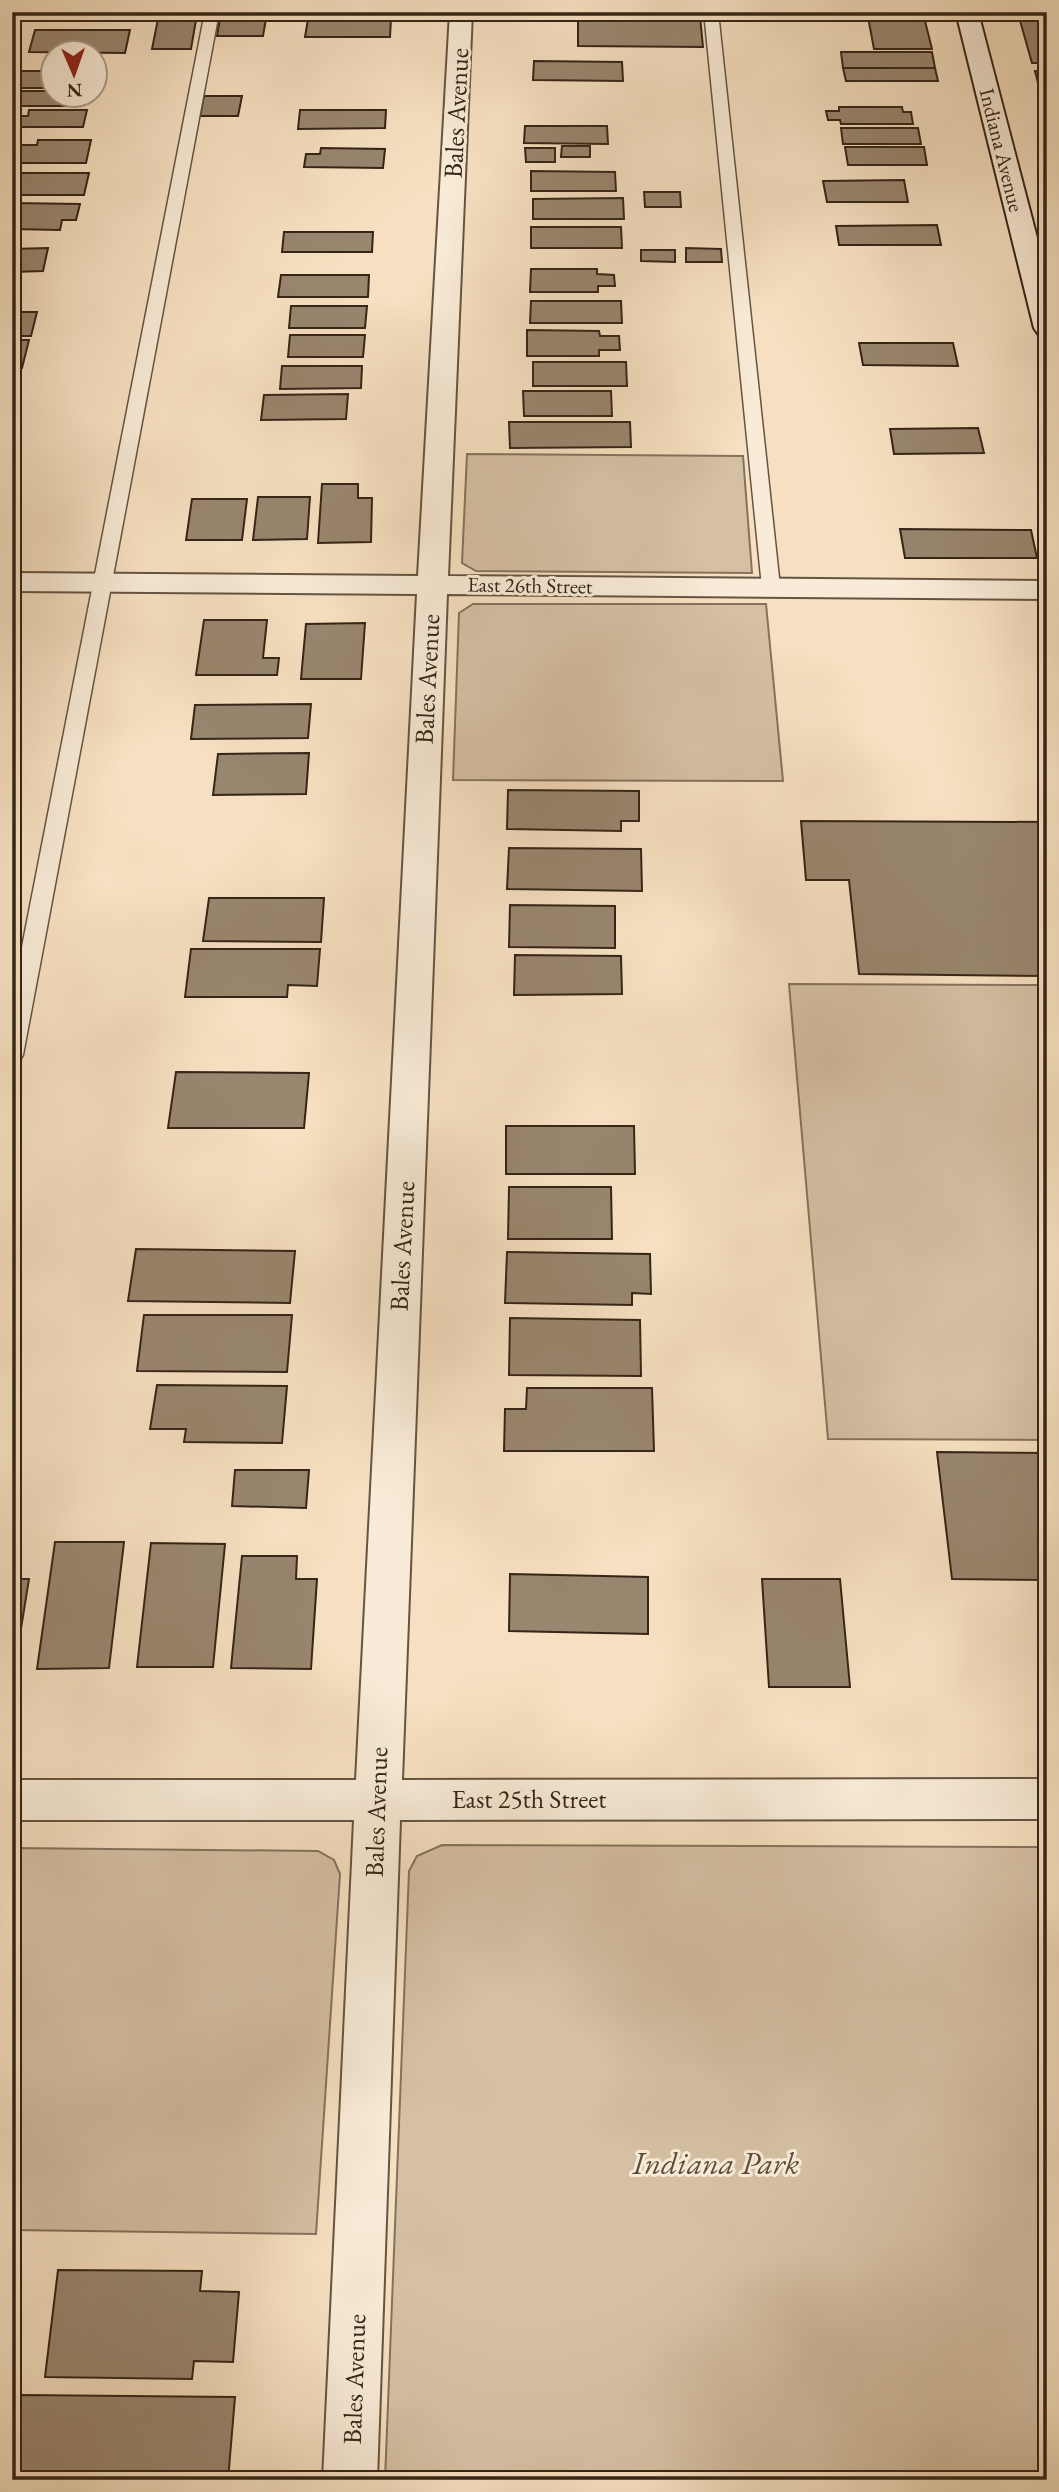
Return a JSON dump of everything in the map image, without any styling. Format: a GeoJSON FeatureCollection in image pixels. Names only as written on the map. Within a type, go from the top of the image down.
{"type":"FeatureCollection","features":[{"type":"Feature","properties":{"kind":"street","name":"Bales Avenue"},"geometry":{"type":"LineString","coordinates":[[349,2480],[376,1798],[431,584],[461,12]]}},
{"type":"Feature","properties":{"kind":"street","name":"Indiana Avenue"},"geometry":{"type":"LineString","coordinates":[[967,12],[1047,328]]}},
{"type":"Feature","properties":{"kind":"street","name":"East 26th Street"},"geometry":{"type":"LineString","coordinates":[[12,582],[1047,590]]}},
{"type":"Feature","properties":{"kind":"street","name":"East 25th Street"},"geometry":{"type":"LineString","coordinates":[[12,1800],[1047,1800]]}},
{"type":"Feature","properties":{"kind":"lane"},"geometry":{"type":"LineString","coordinates":[[12,1055],[212,12]]}},
{"type":"Feature","properties":{"kind":"lane"},"geometry":{"type":"LineString","coordinates":[[711,12],[771,587]]}},
{"type":"Feature","properties":{"kind":"green space"},"geometry":{"type":"Polygon","coordinates":[[[467,454],[743,456],[752,573],[476,571],[462,563],[467,454]]]}},
{"type":"Feature","properties":{"kind":"green space"},"geometry":{"type":"Polygon","coordinates":[[[473,604],[766,604],[783,781],[453,780],[459,613],[473,604]]]}},
{"type":"Feature","properties":{"kind":"green space"},"geometry":{"type":"Polygon","coordinates":[[[789,984],[1047,985],[1047,1440],[828,1439],[789,984]]]}},
{"type":"Feature","properties":{"kind":"green space","name":"Indiana Park"},"geometry":{"type":"Polygon","coordinates":[[[442,1845],[1047,1847],[1047,2480],[385,2480],[409,1871],[417,1856],[442,1845]]]}},
{"type":"Feature","properties":{"kind":"green space"},"geometry":{"type":"Polygon","coordinates":[[[12,1848],[318,1851],[334,1860],[340,1874],[316,2234],[12,2230],[12,1848]]]}},
{"type":"Feature","properties":{"kind":"building"},"geometry":{"type":"Polygon","coordinates":[[[221,13],[267,13],[263,36],[217,36],[221,13]]]}},
{"type":"Feature","properties":{"kind":"building"},"geometry":{"type":"Polygon","coordinates":[[[159,14],[197,14],[191,49],[152,49],[159,14]]]}},
{"type":"Feature","properties":{"kind":"building"},"geometry":{"type":"Polygon","coordinates":[[[578,15],[700,16],[703,47],[578,46],[578,15]]]}},
{"type":"Feature","properties":{"kind":"building"},"geometry":{"type":"Polygon","coordinates":[[[868,17],[924,17],[932,49],[874,49],[868,17]]]}},
{"type":"Feature","properties":{"kind":"building"},"geometry":{"type":"Polygon","coordinates":[[[1019,17],[1047,17],[1047,63],[1032,63],[1019,17]]]}},
{"type":"Feature","properties":{"kind":"building"},"geometry":{"type":"Polygon","coordinates":[[[308,19],[391,19],[390,37],[305,37],[308,19]]]}},
{"type":"Feature","properties":{"kind":"building"},"geometry":{"type":"Polygon","coordinates":[[[35,30],[130,30],[125,53],[108,53],[108,38],[38,38],[38,52],[29,52],[35,30]]]}},
{"type":"Feature","properties":{"kind":"building"},"geometry":{"type":"Polygon","coordinates":[[[841,52],[932,52],[935,68],[843,68],[841,52]]]}},
{"type":"Feature","properties":{"kind":"building"},"geometry":{"type":"Polygon","coordinates":[[[534,61],[622,62],[623,81],[533,80],[534,61]]]}},
{"type":"Feature","properties":{"kind":"building"},"geometry":{"type":"Polygon","coordinates":[[[843,68],[935,68],[938,81],[846,81],[843,68]]]}},
{"type":"Feature","properties":{"kind":"building"},"geometry":{"type":"Polygon","coordinates":[[[13,71],[38,71],[38,88],[12,88],[13,71]]]}},
{"type":"Feature","properties":{"kind":"building"},"geometry":{"type":"Polygon","coordinates":[[[1035,71],[1047,72],[1047,87],[1039,87],[1035,71]]]}},
{"type":"Feature","properties":{"kind":"building"},"geometry":{"type":"Polygon","coordinates":[[[15,91],[38,91],[38,106],[12,106],[15,91]]]}},
{"type":"Feature","properties":{"kind":"building"},"geometry":{"type":"Polygon","coordinates":[[[204,96],[242,96],[238,116],[200,116],[204,96]]]}},
{"type":"Feature","properties":{"kind":"building"},"geometry":{"type":"Polygon","coordinates":[[[839,107],[902,107],[903,112],[911,112],[913,124],[841,124],[840,120],[828,120],[826,111],[839,111],[839,107]]]}},
{"type":"Feature","properties":{"kind":"building"},"geometry":{"type":"Polygon","coordinates":[[[29,110],[87,110],[83,127],[12,127],[13,116],[28,116],[29,110]]]}},
{"type":"Feature","properties":{"kind":"building"},"geometry":{"type":"Polygon","coordinates":[[[300,110],[386,110],[385,128],[298,129],[300,110]]]}},
{"type":"Feature","properties":{"kind":"building"},"geometry":{"type":"Polygon","coordinates":[[[525,126],[607,126],[608,144],[524,143],[525,126]]]}},
{"type":"Feature","properties":{"kind":"building"},"geometry":{"type":"Polygon","coordinates":[[[841,128],[918,128],[921,144],[843,144],[841,128]]]}},
{"type":"Feature","properties":{"kind":"building"},"geometry":{"type":"Polygon","coordinates":[[[38,140],[91,140],[86,163],[12,163],[12,145],[37,145],[38,140]]]}},
{"type":"Feature","properties":{"kind":"building"},"geometry":{"type":"Polygon","coordinates":[[[562,146],[590,146],[590,157],[561,157],[562,146]]]}},
{"type":"Feature","properties":{"kind":"building"},"geometry":{"type":"Polygon","coordinates":[[[845,147],[924,147],[927,165],[848,165],[845,147]]]}},
{"type":"Feature","properties":{"kind":"building"},"geometry":{"type":"Polygon","coordinates":[[[321,148],[385,149],[383,168],[304,167],[306,154],[320,154],[321,148]]]}},
{"type":"Feature","properties":{"kind":"building"},"geometry":{"type":"Polygon","coordinates":[[[525,148],[555,148],[555,162],[526,162],[525,148]]]}},
{"type":"Feature","properties":{"kind":"building"},"geometry":{"type":"Polygon","coordinates":[[[531,171],[615,172],[616,191],[531,191],[531,171]]]}},
{"type":"Feature","properties":{"kind":"building"},"geometry":{"type":"Polygon","coordinates":[[[12,173],[89,173],[84,195],[12,195],[12,173]]]}},
{"type":"Feature","properties":{"kind":"building"},"geometry":{"type":"Polygon","coordinates":[[[904,180],[908,202],[827,202],[823,181],[904,180]]]}},
{"type":"Feature","properties":{"kind":"building"},"geometry":{"type":"Polygon","coordinates":[[[644,192],[680,192],[681,207],[645,207],[644,192]]]}},
{"type":"Feature","properties":{"kind":"building"},"geometry":{"type":"Polygon","coordinates":[[[623,198],[624,219],[533,219],[533,199],[623,198]]]}},
{"type":"Feature","properties":{"kind":"building"},"geometry":{"type":"Polygon","coordinates":[[[12,203],[80,204],[76,220],[62,220],[60,230],[12,229],[12,203]]]}},
{"type":"Feature","properties":{"kind":"building"},"geometry":{"type":"Polygon","coordinates":[[[937,225],[941,245],[839,245],[836,226],[937,225]]]}},
{"type":"Feature","properties":{"kind":"building"},"geometry":{"type":"Polygon","coordinates":[[[531,227],[621,227],[622,248],[531,248],[531,227]]]}},
{"type":"Feature","properties":{"kind":"building"},"geometry":{"type":"Polygon","coordinates":[[[284,232],[373,232],[372,252],[282,252],[284,232]]]}},
{"type":"Feature","properties":{"kind":"building"},"geometry":{"type":"Polygon","coordinates":[[[48,248],[43,271],[12,272],[12,249],[48,248]]]}},
{"type":"Feature","properties":{"kind":"building"},"geometry":{"type":"Polygon","coordinates":[[[686,248],[721,249],[722,262],[686,262],[686,248]]]}},
{"type":"Feature","properties":{"kind":"building"},"geometry":{"type":"Polygon","coordinates":[[[641,250],[675,250],[675,262],[641,261],[641,250]]]}},
{"type":"Feature","properties":{"kind":"building"},"geometry":{"type":"Polygon","coordinates":[[[531,269],[597,269],[597,274],[614,275],[615,286],[598,286],[598,292],[530,292],[531,269]]]}},
{"type":"Feature","properties":{"kind":"building"},"geometry":{"type":"Polygon","coordinates":[[[281,275],[369,275],[368,297],[278,297],[281,275]]]}},
{"type":"Feature","properties":{"kind":"building"},"geometry":{"type":"Polygon","coordinates":[[[531,301],[621,301],[622,323],[530,323],[531,301]]]}},
{"type":"Feature","properties":{"kind":"building"},"geometry":{"type":"Polygon","coordinates":[[[291,306],[367,306],[365,328],[289,328],[291,306]]]}},
{"type":"Feature","properties":{"kind":"building"},"geometry":{"type":"Polygon","coordinates":[[[12,312],[37,312],[31,336],[12,336],[12,312]]]}},
{"type":"Feature","properties":{"kind":"building"},"geometry":{"type":"Polygon","coordinates":[[[527,330],[599,331],[600,336],[619,336],[620,350],[599,350],[599,356],[527,356],[527,330]]]}},
{"type":"Feature","properties":{"kind":"building"},"geometry":{"type":"Polygon","coordinates":[[[290,335],[365,335],[363,357],[288,357],[290,335]]]}},
{"type":"Feature","properties":{"kind":"building"},"geometry":{"type":"Polygon","coordinates":[[[12,340],[29,340],[22,368],[12,368],[12,340]]]}},
{"type":"Feature","properties":{"kind":"building"},"geometry":{"type":"Polygon","coordinates":[[[859,343],[953,343],[958,366],[863,365],[859,343]]]}},
{"type":"Feature","properties":{"kind":"building"},"geometry":{"type":"Polygon","coordinates":[[[533,362],[626,362],[627,386],[533,386],[533,362]]]}},
{"type":"Feature","properties":{"kind":"building"},"geometry":{"type":"Polygon","coordinates":[[[282,366],[362,366],[361,388],[280,389],[282,366]]]}},
{"type":"Feature","properties":{"kind":"building"},"geometry":{"type":"Polygon","coordinates":[[[523,391],[611,391],[612,416],[524,416],[523,391]]]}},
{"type":"Feature","properties":{"kind":"building"},"geometry":{"type":"Polygon","coordinates":[[[348,394],[346,419],[261,420],[264,395],[348,394]]]}},
{"type":"Feature","properties":{"kind":"building"},"geometry":{"type":"Polygon","coordinates":[[[509,422],[630,422],[631,447],[510,448],[509,422]]]}},
{"type":"Feature","properties":{"kind":"building"},"geometry":{"type":"Polygon","coordinates":[[[978,428],[984,453],[894,454],[890,429],[978,428]]]}},
{"type":"Feature","properties":{"kind":"building"},"geometry":{"type":"Polygon","coordinates":[[[322,484],[358,484],[358,498],[372,498],[371,542],[318,543],[322,484]]]}},
{"type":"Feature","properties":{"kind":"building"},"geometry":{"type":"Polygon","coordinates":[[[258,497],[310,497],[307,539],[253,540],[258,497]]]}},
{"type":"Feature","properties":{"kind":"building"},"geometry":{"type":"Polygon","coordinates":[[[192,499],[247,499],[242,540],[186,540],[192,499]]]}},
{"type":"Feature","properties":{"kind":"building"},"geometry":{"type":"Polygon","coordinates":[[[900,529],[1031,530],[1037,558],[905,558],[900,529]]]}},
{"type":"Feature","properties":{"kind":"building"},"geometry":{"type":"Polygon","coordinates":[[[204,620],[267,620],[263,658],[279,658],[277,675],[196,675],[204,620]]]}},
{"type":"Feature","properties":{"kind":"building"},"geometry":{"type":"Polygon","coordinates":[[[365,623],[361,679],[301,679],[306,624],[365,623]]]}},
{"type":"Feature","properties":{"kind":"building"},"geometry":{"type":"Polygon","coordinates":[[[311,704],[308,738],[191,739],[195,705],[311,704]]]}},
{"type":"Feature","properties":{"kind":"building"},"geometry":{"type":"Polygon","coordinates":[[[309,753],[306,794],[213,795],[218,754],[309,753]]]}},
{"type":"Feature","properties":{"kind":"building"},"geometry":{"type":"Polygon","coordinates":[[[508,790],[639,791],[639,821],[621,821],[621,831],[507,829],[508,790]]]}},
{"type":"Feature","properties":{"kind":"building"},"geometry":{"type":"Polygon","coordinates":[[[801,821],[1047,822],[1047,976],[859,974],[849,880],[806,880],[801,821]]]}},
{"type":"Feature","properties":{"kind":"building"},"geometry":{"type":"Polygon","coordinates":[[[509,848],[641,849],[642,891],[507,889],[509,848]]]}},
{"type":"Feature","properties":{"kind":"building"},"geometry":{"type":"Polygon","coordinates":[[[209,898],[324,898],[321,942],[203,941],[209,898]]]}},
{"type":"Feature","properties":{"kind":"building"},"geometry":{"type":"Polygon","coordinates":[[[510,905],[615,906],[615,948],[509,947],[510,905]]]}},
{"type":"Feature","properties":{"kind":"building"},"geometry":{"type":"Polygon","coordinates":[[[191,949],[320,949],[317,986],[288,985],[287,997],[185,997],[191,949]]]}},
{"type":"Feature","properties":{"kind":"building"},"geometry":{"type":"Polygon","coordinates":[[[515,955],[621,956],[622,994],[514,995],[515,955]]]}},
{"type":"Feature","properties":{"kind":"building"},"geometry":{"type":"Polygon","coordinates":[[[176,1072],[309,1073],[304,1128],[168,1128],[176,1072]]]}},
{"type":"Feature","properties":{"kind":"building"},"geometry":{"type":"Polygon","coordinates":[[[506,1126],[634,1126],[635,1174],[506,1174],[506,1126]]]}},
{"type":"Feature","properties":{"kind":"building"},"geometry":{"type":"Polygon","coordinates":[[[509,1187],[611,1187],[612,1239],[508,1239],[509,1187]]]}},
{"type":"Feature","properties":{"kind":"building"},"geometry":{"type":"Polygon","coordinates":[[[136,1249],[295,1251],[290,1303],[128,1301],[136,1249]]]}},
{"type":"Feature","properties":{"kind":"building"},"geometry":{"type":"Polygon","coordinates":[[[507,1252],[650,1254],[651,1294],[632,1293],[632,1305],[505,1303],[507,1252]]]}},
{"type":"Feature","properties":{"kind":"building"},"geometry":{"type":"Polygon","coordinates":[[[144,1315],[292,1315],[287,1372],[137,1371],[144,1315]]]}},
{"type":"Feature","properties":{"kind":"building"},"geometry":{"type":"Polygon","coordinates":[[[510,1318],[640,1320],[641,1376],[509,1375],[510,1318]]]}},
{"type":"Feature","properties":{"kind":"building"},"geometry":{"type":"Polygon","coordinates":[[[157,1385],[287,1386],[282,1443],[184,1442],[186,1429],[150,1429],[157,1385]]]}},
{"type":"Feature","properties":{"kind":"building"},"geometry":{"type":"Polygon","coordinates":[[[527,1388],[652,1388],[654,1451],[504,1451],[505,1409],[526,1409],[527,1388]]]}},
{"type":"Feature","properties":{"kind":"building"},"geometry":{"type":"Polygon","coordinates":[[[937,1452],[1047,1453],[1047,1580],[952,1579],[937,1452]]]}},
{"type":"Feature","properties":{"kind":"building"},"geometry":{"type":"Polygon","coordinates":[[[235,1470],[309,1470],[306,1508],[232,1506],[235,1470]]]}},
{"type":"Feature","properties":{"kind":"building"},"geometry":{"type":"Polygon","coordinates":[[[12,1542],[20,1542],[13,1579],[29,1579],[15,1666],[12,1666],[12,1542]]]}},
{"type":"Feature","properties":{"kind":"building"},"geometry":{"type":"Polygon","coordinates":[[[55,1542],[124,1542],[109,1668],[37,1669],[55,1542]]]}},
{"type":"Feature","properties":{"kind":"building"},"geometry":{"type":"Polygon","coordinates":[[[151,1543],[225,1544],[213,1667],[137,1667],[151,1543]]]}},
{"type":"Feature","properties":{"kind":"building"},"geometry":{"type":"Polygon","coordinates":[[[242,1556],[297,1556],[296,1579],[317,1579],[311,1669],[231,1668],[242,1556]]]}},
{"type":"Feature","properties":{"kind":"building"},"geometry":{"type":"Polygon","coordinates":[[[510,1574],[648,1577],[648,1634],[509,1631],[510,1574]]]}},
{"type":"Feature","properties":{"kind":"building"},"geometry":{"type":"Polygon","coordinates":[[[762,1579],[840,1579],[850,1687],[769,1687],[762,1579]]]}},
{"type":"Feature","properties":{"kind":"building"},"geometry":{"type":"Polygon","coordinates":[[[58,2270],[202,2271],[200,2291],[239,2292],[233,2362],[194,2361],[192,2379],[45,2377],[58,2270]]]}},
{"type":"Feature","properties":{"kind":"building"},"geometry":{"type":"Polygon","coordinates":[[[21,2395],[235,2397],[228,2480],[12,2480],[12,2458],[21,2395]]]}}]}
